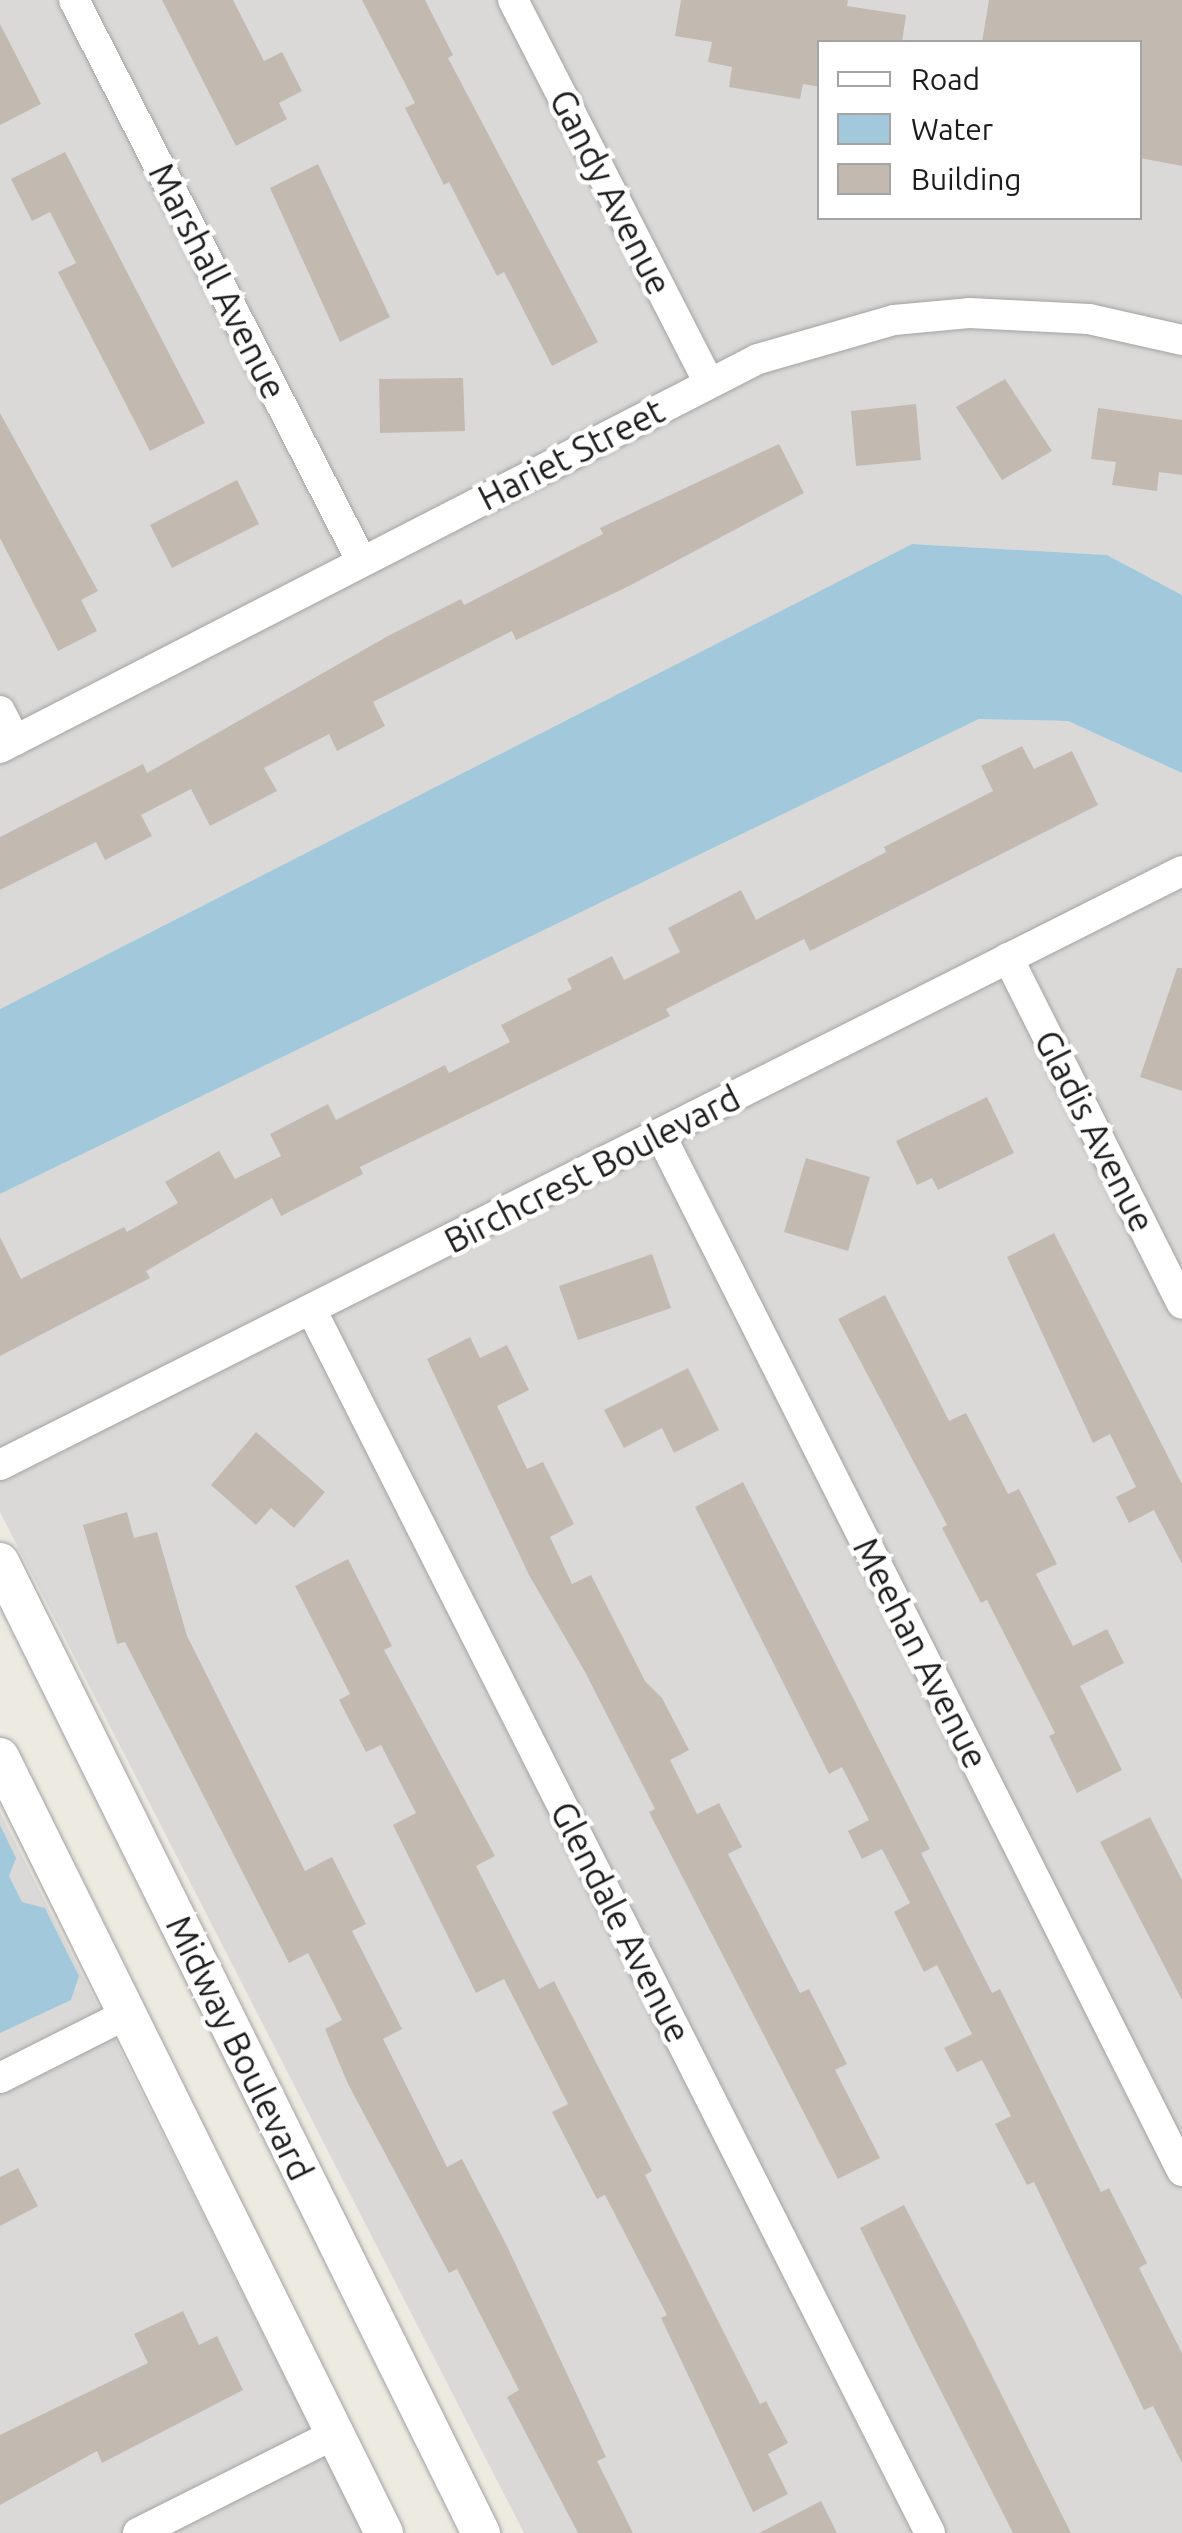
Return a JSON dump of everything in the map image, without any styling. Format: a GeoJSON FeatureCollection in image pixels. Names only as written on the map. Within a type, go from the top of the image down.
{"type":"FeatureCollection","features":[{"type":"Feature","properties":{"kind":"street","name":"Marshall Avenue"},"geometry":{"type":"LineString","coordinates":[[74,0],[362,562]]}},
{"type":"Feature","properties":{"kind":"street","name":"Gandy Avenue"},"geometry":{"type":"LineString","coordinates":[[513,0],[709,383]]}},
{"type":"Feature","properties":{"kind":"street","name":"Hariet Street"},"geometry":{"type":"LineString","coordinates":[[8,744],[709,383],[830,334],[969,313],[1089,319],[1182,340]]}},
{"type":"Feature","properties":{"kind":"street"},"geometry":{"type":"LineString","coordinates":[[0,711],[8,744]]}},
{"type":"Feature","properties":{"kind":"street","name":"Birchcrest Boulevard"},"geometry":{"type":"LineString","coordinates":[[0,1465],[1182,870]]}},
{"type":"Feature","properties":{"kind":"street","name":"Gladis Avenue"},"geometry":{"type":"LineString","coordinates":[[1008,958],[1182,1304]]}},
{"type":"Feature","properties":{"kind":"street","name":"Meehan Avenue"},"geometry":{"type":"LineString","coordinates":[[660,1134],[1182,2172]]}},
{"type":"Feature","properties":{"kind":"street","name":"Glendale Avenue"},"geometry":{"type":"LineString","coordinates":[[312,1310],[930,2533]]}},
{"type":"Feature","properties":{"kind":"street","name":"Midway Boulevard"},"geometry":{"type":"LineString","coordinates":[[0,1562],[482,2533]]}},
{"type":"Feature","properties":{"kind":"street"},"geometry":{"type":"LineString","coordinates":[[0,1757],[384,2533]]}},
{"type":"Feature","properties":{"kind":"street"},"geometry":{"type":"LineString","coordinates":[[0,2078],[127,2014]]}},
{"type":"Feature","properties":{"kind":"street"},"geometry":{"type":"LineString","coordinates":[[138,2533],[335,2434]]}},
{"type":"Feature","properties":{"kind":"shaded area"},"geometry":{"type":"Polygon","coordinates":[[[0,0],[1182,0],[1182,595],[1107,555],[912,544],[0,1009],[0,0]]]}},
{"type":"Feature","properties":{"kind":"shaded area"},"geometry":{"type":"Polygon","coordinates":[[[979,719],[1068,721],[1182,773],[1182,2533],[524,2533],[0,1512],[0,1194],[979,719]]]}},
{"type":"Feature","properties":{"kind":"shaded area"},"geometry":{"type":"Polygon","coordinates":[[[0,1812],[363,2533],[0,2533],[0,1812]]]}},
{"type":"Feature","properties":{"kind":"water"},"geometry":{"type":"Polygon","coordinates":[[[912,544],[1107,555],[1182,595],[1182,773],[1068,721],[979,719],[0,1194],[0,1009],[912,544]]]}},
{"type":"Feature","properties":{"kind":"water"},"geometry":{"type":"Polygon","coordinates":[[[0,1825],[16,1858],[9,1876],[22,1902],[45,1908],[79,1976],[71,2000],[0,2033],[0,1825]]]}},
{"type":"Feature","properties":{"kind":"building"},"geometry":{"type":"Polygon","coordinates":[[[162,0],[233,0],[264,61],[282,52],[302,91],[279,103],[287,119],[236,146],[162,0]]]}},
{"type":"Feature","properties":{"kind":"building"},"geometry":{"type":"Polygon","coordinates":[[[362,0],[425,0],[453,55],[448,58],[598,342],[552,366],[504,272],[497,276],[449,182],[444,185],[405,108],[415,103],[362,0]]]}},
{"type":"Feature","properties":{"kind":"building"},"geometry":{"type":"Polygon","coordinates":[[[681,0],[848,0],[847,6],[906,15],[902,40],[817,40],[817,86],[803,84],[800,99],[729,87],[732,67],[708,62],[712,42],[675,36],[681,0]]]}},
{"type":"Feature","properties":{"kind":"building"},"geometry":{"type":"Polygon","coordinates":[[[989,0],[1182,0],[1182,166],[1142,158],[1142,40],[982,40],[989,0]]]}},
{"type":"Feature","properties":{"kind":"building"},"geometry":{"type":"Polygon","coordinates":[[[0,24],[41,104],[0,125],[0,24]]]}},
{"type":"Feature","properties":{"kind":"building"},"geometry":{"type":"Polygon","coordinates":[[[65,152],[205,423],[150,451],[58,272],[76,263],[50,212],[32,221],[11,179],[65,152]]]}},
{"type":"Feature","properties":{"kind":"building"},"geometry":{"type":"Polygon","coordinates":[[[318,164],[390,317],[340,342],[270,188],[318,164]]]}},
{"type":"Feature","properties":{"kind":"building"},"geometry":{"type":"Polygon","coordinates":[[[463,378],[465,431],[380,433],[379,379],[463,378]]]}},
{"type":"Feature","properties":{"kind":"building"},"geometry":{"type":"Polygon","coordinates":[[[1005,379],[1052,451],[1002,480],[956,407],[1005,379]]]}},
{"type":"Feature","properties":{"kind":"building"},"geometry":{"type":"Polygon","coordinates":[[[916,404],[921,460],[856,466],[851,411],[916,404]]]}},
{"type":"Feature","properties":{"kind":"building"},"geometry":{"type":"Polygon","coordinates":[[[1098,408],[1182,420],[1182,475],[1159,472],[1157,491],[1112,485],[1116,462],[1091,459],[1098,408]]]}},
{"type":"Feature","properties":{"kind":"building"},"geometry":{"type":"Polygon","coordinates":[[[0,413],[98,591],[81,600],[97,631],[58,651],[0,538],[0,413]]]}},
{"type":"Feature","properties":{"kind":"building"},"geometry":{"type":"Polygon","coordinates":[[[779,444],[804,493],[629,586],[516,640],[512,631],[373,702],[385,726],[337,751],[329,734],[264,768],[277,791],[210,826],[191,789],[141,815],[152,836],[105,860],[96,842],[0,890],[0,837],[143,764],[147,773],[388,636],[461,599],[464,605],[603,534],[600,528],[779,444]]]}},
{"type":"Feature","properties":{"kind":"building"},"geometry":{"type":"Polygon","coordinates":[[[237,480],[259,524],[172,568],[150,525],[237,480]]]}},
{"type":"Feature","properties":{"kind":"building"},"geometry":{"type":"Polygon","coordinates":[[[1022,746],[1034,769],[1072,751],[1098,805],[810,951],[804,939],[666,1009],[670,1016],[360,1167],[363,1174],[281,1216],[272,1198],[146,1271],[150,1278],[0,1356],[0,1237],[21,1279],[124,1227],[127,1232],[178,1203],[165,1182],[219,1151],[235,1179],[281,1156],[270,1134],[328,1104],[336,1120],[445,1065],[449,1073],[510,1042],[501,1025],[572,989],[567,979],[612,956],[624,980],[680,952],[668,928],[741,890],[756,920],[886,852],[884,847],[993,791],[981,766],[1022,746]]]}},
{"type":"Feature","properties":{"kind":"building"},"geometry":{"type":"Polygon","coordinates":[[[1177,968],[1182,968],[1182,1091],[1140,1077],[1177,968]]]}},
{"type":"Feature","properties":{"kind":"building"},"geometry":{"type":"Polygon","coordinates":[[[987,1097],[1014,1153],[938,1190],[932,1178],[917,1185],[896,1141],[987,1097]]]}},
{"type":"Feature","properties":{"kind":"building"},"geometry":{"type":"Polygon","coordinates":[[[806,1158],[870,1177],[848,1251],[784,1232],[806,1158]]]}},
{"type":"Feature","properties":{"kind":"building"},"geometry":{"type":"Polygon","coordinates":[[[1054,1233],[1182,1484],[1182,1564],[1154,1510],[1129,1523],[1116,1497],[1136,1487],[1110,1434],[1093,1443],[1007,1257],[1054,1233]]]}},
{"type":"Feature","properties":{"kind":"building"},"geometry":{"type":"Polygon","coordinates":[[[652,1254],[671,1308],[578,1340],[559,1286],[652,1254]]]}},
{"type":"Feature","properties":{"kind":"building"},"geometry":{"type":"Polygon","coordinates":[[[885,1295],[949,1421],[966,1413],[1008,1494],[1019,1489],[1057,1564],[1036,1574],[1073,1646],[1107,1629],[1124,1663],[1080,1686],[1122,1770],[1077,1793],[1049,1736],[1055,1733],[987,1600],[981,1603],[942,1528],[947,1525],[838,1319],[885,1295]]]}},
{"type":"Feature","properties":{"kind":"building"},"geometry":{"type":"Polygon","coordinates":[[[470,1337],[480,1358],[507,1345],[529,1390],[497,1406],[527,1469],[543,1462],[574,1524],[550,1537],[572,1584],[591,1575],[645,1681],[662,1698],[689,1750],[670,1760],[697,1814],[719,1803],[742,1847],[728,1854],[800,1993],[809,1989],[847,2064],[835,2070],[880,2158],[838,2179],[649,1812],[655,1809],[584,1670],[529,1575],[427,1359],[470,1337]]]}},
{"type":"Feature","properties":{"kind":"building"},"geometry":{"type":"Polygon","coordinates":[[[688,1368],[719,1430],[674,1453],[662,1428],[624,1448],[604,1410],[688,1368]]]}},
{"type":"Feature","properties":{"kind":"building"},"geometry":{"type":"Polygon","coordinates":[[[256,1432],[325,1492],[294,1528],[271,1508],[256,1525],[211,1485],[256,1432]]]}},
{"type":"Feature","properties":{"kind":"building"},"geometry":{"type":"Polygon","coordinates":[[[743,1482],[930,1849],[921,1853],[992,1993],[1000,1989],[1101,2192],[1109,2188],[1147,2263],[1139,2268],[1182,2353],[1182,2463],[1153,2406],[1144,2410],[1034,2182],[1027,2185],[995,2124],[1011,2116],[982,2060],[957,2072],[944,2048],[972,2034],[937,1965],[924,1972],[894,1912],[910,1903],[882,1849],[862,1859],[848,1831],[869,1820],[842,1767],[829,1774],[695,1507],[743,1482]]]}},
{"type":"Feature","properties":{"kind":"building"},"geometry":{"type":"Polygon","coordinates":[[[127,1512],[134,1538],[157,1532],[187,1636],[305,1871],[332,1857],[366,1924],[352,1931],[402,2029],[383,2039],[447,2167],[462,2159],[506,2244],[606,2457],[597,2461],[633,2533],[578,2533],[507,2397],[519,2390],[457,2269],[449,2273],[348,2084],[325,2029],[342,2020],[308,1953],[289,1963],[125,1642],[117,1644],[83,1525],[127,1512]]]}},
{"type":"Feature","properties":{"kind":"building"},"geometry":{"type":"Polygon","coordinates":[[[348,1559],[392,1646],[384,1650],[495,1856],[476,1866],[539,1989],[554,1981],[652,2171],[645,2175],[760,2404],[766,2401],[788,2443],[768,2454],[788,2494],[753,2512],[661,2318],[667,2315],[605,2195],[597,2199],[552,2112],[568,2104],[504,1979],[476,1993],[393,1825],[416,1813],[381,1745],[366,1752],[339,1700],[350,1694],[295,1586],[348,1559]]]}},
{"type":"Feature","properties":{"kind":"building"},"geometry":{"type":"Polygon","coordinates":[[[1150,1817],[1182,1880],[1182,2000],[1100,1842],[1150,1817]]]}},
{"type":"Feature","properties":{"kind":"building"},"geometry":{"type":"Polygon","coordinates":[[[18,2168],[38,2206],[0,2226],[0,2177],[18,2168]]]}},
{"type":"Feature","properties":{"kind":"building"},"geometry":{"type":"Polygon","coordinates":[[[904,2205],[1071,2533],[1013,2533],[860,2228],[904,2205]]]}},
{"type":"Feature","properties":{"kind":"building"},"geometry":{"type":"Polygon","coordinates":[[[183,2311],[199,2345],[217,2336],[243,2390],[102,2463],[97,2451],[0,2505],[0,2435],[148,2363],[134,2334],[183,2311]]]}},
{"type":"Feature","properties":{"kind":"building"},"geometry":{"type":"Polygon","coordinates":[[[821,2501],[837,2533],[759,2533],[821,2501]]]}}]}
